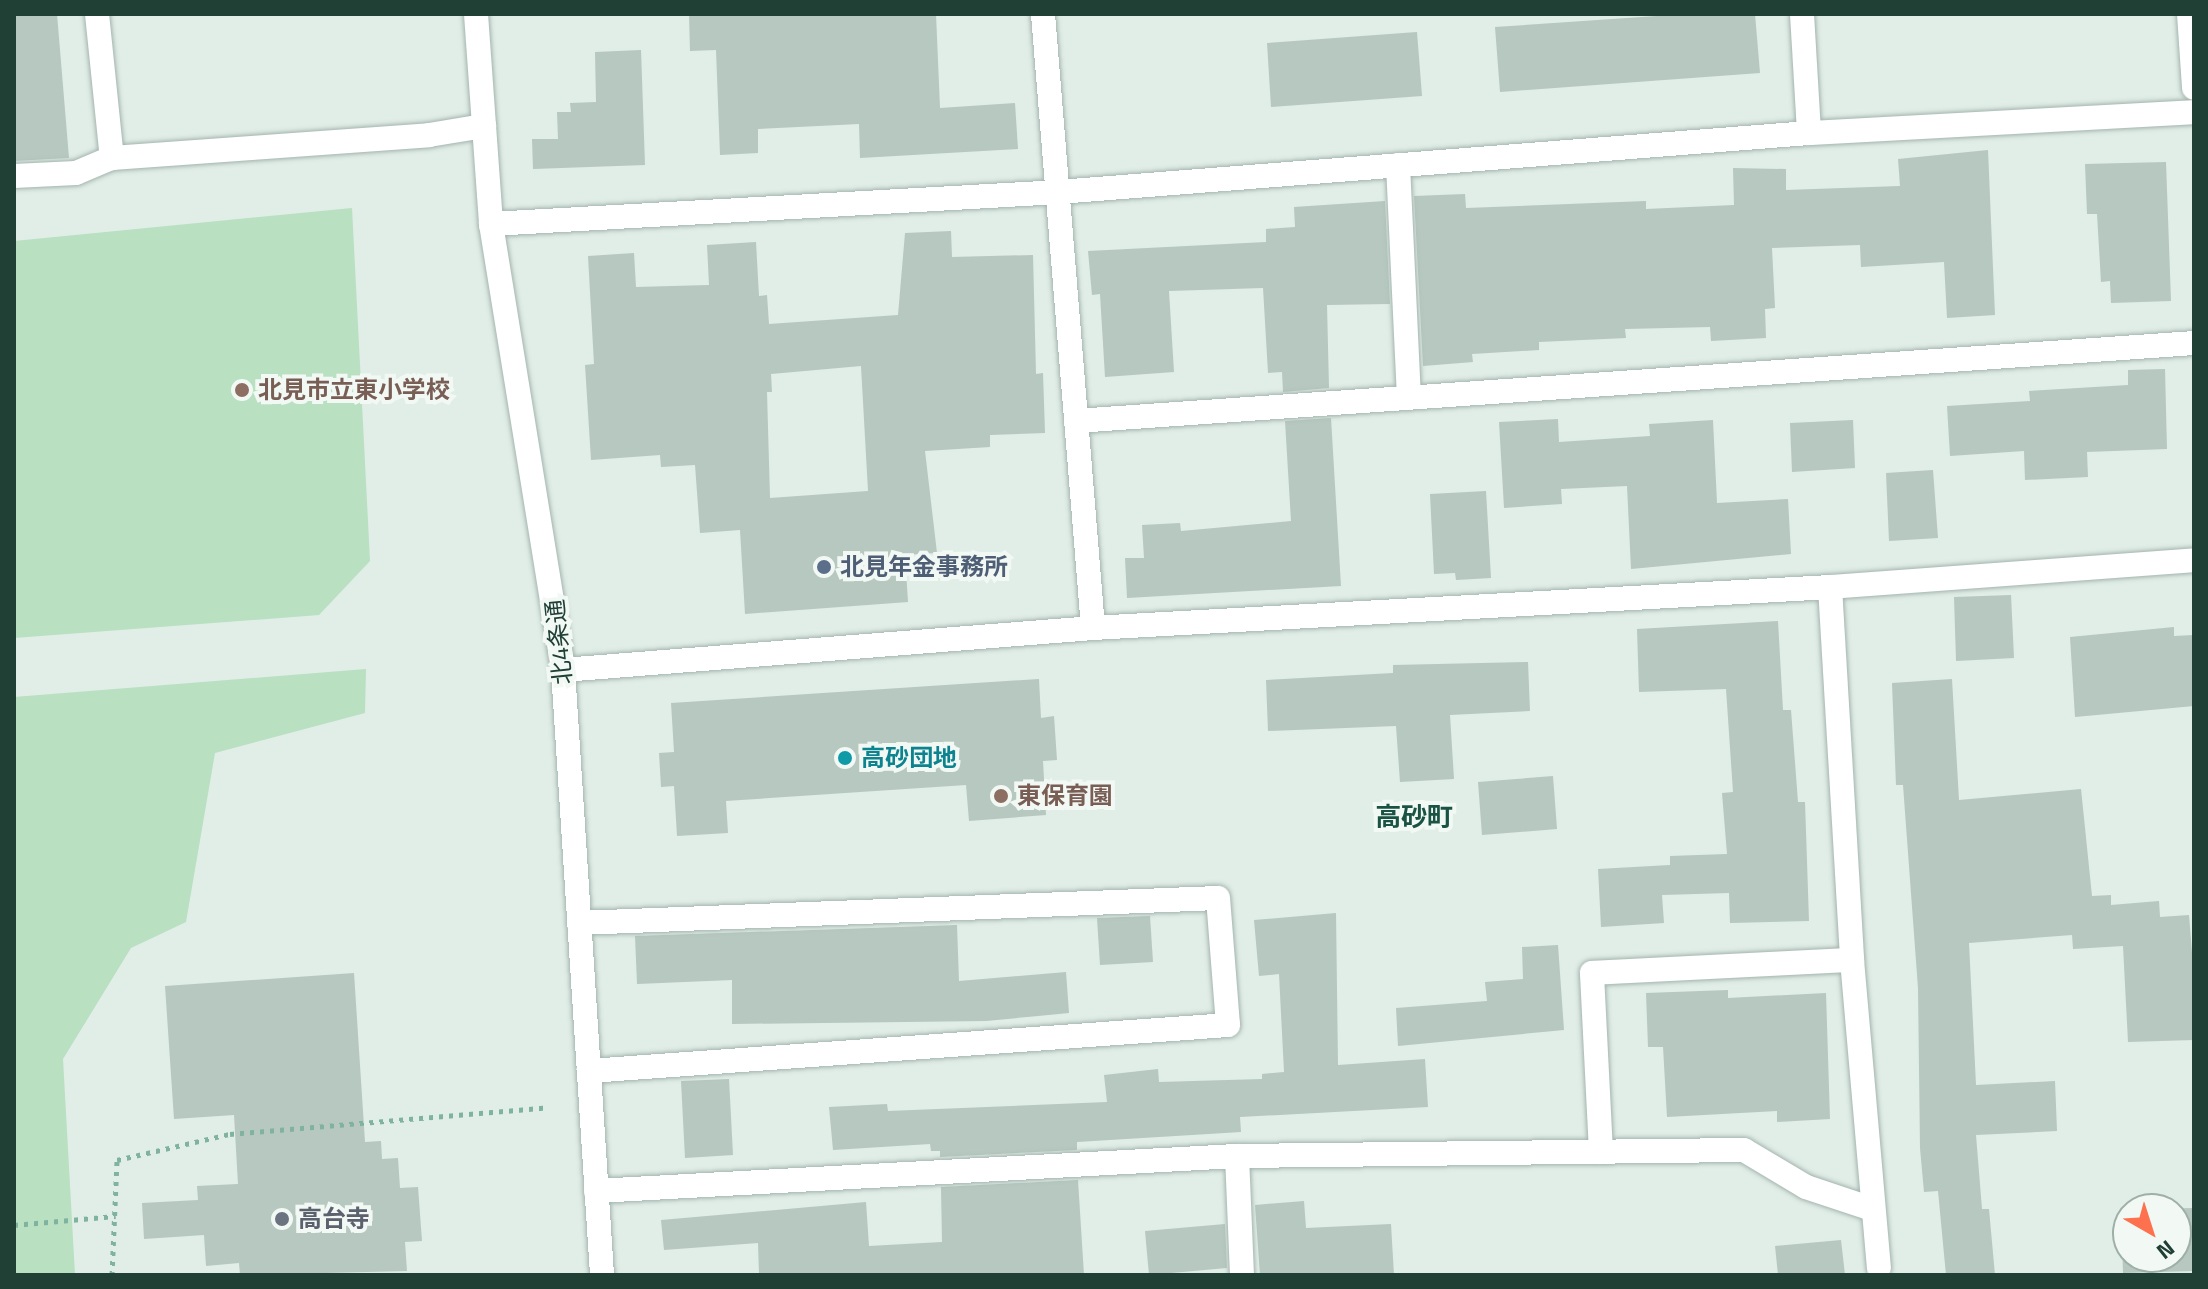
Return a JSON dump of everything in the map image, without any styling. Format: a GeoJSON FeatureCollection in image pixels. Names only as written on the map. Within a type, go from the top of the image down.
{"type":"FeatureCollection","features":[{"type":"Feature","properties":{"kind":"street"},"geometry":{"type":"LineString","coordinates":[[97,14],[112,158]]}},
{"type":"Feature","properties":{"kind":"street","name":"北4条通"},"geometry":{"type":"LineString","coordinates":[[476,14],[491,224],[563,670],[602,1275]]}},
{"type":"Feature","properties":{"kind":"street"},"geometry":{"type":"LineString","coordinates":[[1043,14],[1093,628]]}},
{"type":"Feature","properties":{"kind":"street"},"geometry":{"type":"LineString","coordinates":[[1802,14],[1809,133]]}},
{"type":"Feature","properties":{"kind":"street"},"geometry":{"type":"LineString","coordinates":[[2189,14],[2194,78]]}},
{"type":"Feature","properties":{"kind":"street"},"geometry":{"type":"LineString","coordinates":[[491,224],[1059,192],[1809,133],[2194,112]]}},
{"type":"Feature","properties":{"kind":"street"},"geometry":{"type":"LineString","coordinates":[[14,176],[76,173],[112,158],[429,135],[484,126]]}},
{"type":"Feature","properties":{"kind":"street"},"geometry":{"type":"LineString","coordinates":[[1398,165],[1409,396]]}},
{"type":"Feature","properties":{"kind":"street"},"geometry":{"type":"LineString","coordinates":[[1076,421],[2194,343]]}},
{"type":"Feature","properties":{"kind":"street"},"geometry":{"type":"LineString","coordinates":[[563,670],[1093,628],[1830,587],[2194,560]]}},
{"type":"Feature","properties":{"kind":"street"},"geometry":{"type":"LineString","coordinates":[[1830,587],[1852,960],[1879,1268]]}},
{"type":"Feature","properties":{"kind":"street"},"geometry":{"type":"LineString","coordinates":[[579,923],[1218,898],[1228,1025],[589,1071]]}},
{"type":"Feature","properties":{"kind":"street"},"geometry":{"type":"LineString","coordinates":[[1601,1152],[1592,973],[1852,960]]}},
{"type":"Feature","properties":{"kind":"street"},"geometry":{"type":"LineString","coordinates":[[596,1191],[1237,1156],[1744,1150],[1806,1187],[1872,1209]]}},
{"type":"Feature","properties":{"kind":"street"},"geometry":{"type":"LineString","coordinates":[[1237,1156],[1242,1275]]}},
{"type":"Feature","properties":{"kind":"path"},"geometry":{"type":"LineString","coordinates":[[112,1275],[117,1160],[230,1134],[549,1107]]}},
{"type":"Feature","properties":{"kind":"path"},"geometry":{"type":"LineString","coordinates":[[14,1225],[116,1216]]}},
{"type":"Feature","properties":{"kind":"green space"},"geometry":{"type":"Polygon","coordinates":[[[352,208],[370,561],[319,615],[14,638],[14,241],[352,208]]]}},
{"type":"Feature","properties":{"kind":"green space"},"geometry":{"type":"Polygon","coordinates":[[[366,669],[365,713],[215,753],[186,922],[131,948],[63,1059],[75,1275],[14,1275],[14,697],[366,669]]]}},
{"type":"Feature","properties":{"kind":"building"},"geometry":{"type":"Polygon","coordinates":[[[14,14],[57,14],[69,158],[14,161],[14,14]]]}},
{"type":"Feature","properties":{"kind":"building"},"geometry":{"type":"Polygon","coordinates":[[[689,14],[936,14],[940,108],[1015,103],[1018,149],[860,158],[859,124],[758,129],[758,153],[720,155],[716,50],[690,51],[689,14]]]}},
{"type":"Feature","properties":{"kind":"building"},"geometry":{"type":"Polygon","coordinates":[[[1686,14],[1755,14],[1760,73],[1500,92],[1495,27],[1686,14]]]}},
{"type":"Feature","properties":{"kind":"building"},"geometry":{"type":"Polygon","coordinates":[[[1417,32],[1422,96],[1271,107],[1267,43],[1417,32]]]}},
{"type":"Feature","properties":{"kind":"building"},"geometry":{"type":"Polygon","coordinates":[[[641,50],[645,165],[533,169],[532,139],[558,139],[557,112],[571,112],[570,103],[596,102],[595,52],[641,50]]]}},
{"type":"Feature","properties":{"kind":"building"},"geometry":{"type":"Polygon","coordinates":[[[1988,150],[1995,315],[1947,318],[1944,262],[1861,267],[1860,245],[1772,248],[1775,308],[1765,309],[1766,338],[1711,341],[1710,327],[1625,329],[1626,338],[1539,342],[1539,350],[1472,354],[1473,362],[1423,366],[1414,196],[1465,194],[1466,208],[1646,201],[1646,209],[1734,205],[1733,168],[1786,169],[1786,190],[1900,186],[1898,159],[1988,150]]]}},
{"type":"Feature","properties":{"kind":"building"},"geometry":{"type":"Polygon","coordinates":[[[2166,162],[2171,301],[2111,303],[2110,281],[2101,282],[2097,214],[2087,214],[2085,164],[2166,162]]]}},
{"type":"Feature","properties":{"kind":"building"},"geometry":{"type":"Polygon","coordinates":[[[1385,201],[1390,304],[1327,305],[1329,388],[1283,392],[1282,372],[1268,373],[1263,288],[1169,291],[1174,372],[1105,377],[1100,294],[1092,295],[1088,251],[1266,242],[1266,229],[1295,227],[1294,207],[1385,201]]]}},
{"type":"Feature","properties":{"kind":"building"},"geometry":{"type":"Polygon","coordinates":[[[951,231],[952,257],[1033,255],[1036,374],[1043,373],[1045,433],[990,435],[990,447],[925,451],[937,553],[905,555],[908,602],[745,614],[740,530],[700,533],[695,465],[661,467],[660,455],[591,460],[585,365],[594,364],[588,256],[634,253],[636,287],[709,285],[707,245],[756,242],[759,296],[767,295],[769,324],[898,315],[905,233],[951,231]],[[861,366],[771,374],[772,392],[767,392],[770,498],[868,491],[861,366]]]}},
{"type":"Feature","properties":{"kind":"building"},"geometry":{"type":"Polygon","coordinates":[[[2165,369],[2167,449],[2087,452],[2088,477],[2025,480],[2024,451],[1950,456],[1947,406],[2030,401],[2029,391],[2128,385],[2128,370],[2165,369]]]}},
{"type":"Feature","properties":{"kind":"building"},"geometry":{"type":"Polygon","coordinates":[[[1331,418],[1341,586],[1127,598],[1125,558],[1144,558],[1142,525],[1180,523],[1181,531],[1291,521],[1285,421],[1331,418]]]}},
{"type":"Feature","properties":{"kind":"building"},"geometry":{"type":"Polygon","coordinates":[[[1558,419],[1559,442],[1650,436],[1649,424],[1713,420],[1717,503],[1788,499],[1791,554],[1631,569],[1627,486],[1561,489],[1562,504],[1504,508],[1499,422],[1558,419]]]}},
{"type":"Feature","properties":{"kind":"building"},"geometry":{"type":"Polygon","coordinates":[[[1853,420],[1855,468],[1792,472],[1790,423],[1853,420]]]}},
{"type":"Feature","properties":{"kind":"building"},"geometry":{"type":"Polygon","coordinates":[[[1933,470],[1938,538],[1889,541],[1886,473],[1933,470]]]}},
{"type":"Feature","properties":{"kind":"building"},"geometry":{"type":"Polygon","coordinates":[[[1486,491],[1491,578],[1456,580],[1455,573],[1434,574],[1430,494],[1486,491]]]}},
{"type":"Feature","properties":{"kind":"building"},"geometry":{"type":"Polygon","coordinates":[[[2011,595],[2014,658],[1956,661],[1954,597],[2011,595]]]}},
{"type":"Feature","properties":{"kind":"building"},"geometry":{"type":"Polygon","coordinates":[[[1778,621],[1783,710],[1791,710],[1798,802],[1805,802],[1809,921],[1730,923],[1729,893],[1662,895],[1664,923],[1601,927],[1598,869],[1670,865],[1670,856],[1727,854],[1722,793],[1733,792],[1726,689],[1639,692],[1637,629],[1778,621]]]}},
{"type":"Feature","properties":{"kind":"building"},"geometry":{"type":"Polygon","coordinates":[[[2174,627],[2174,636],[2194,635],[2194,706],[2075,717],[2070,637],[2174,627]]]}},
{"type":"Feature","properties":{"kind":"building"},"geometry":{"type":"Polygon","coordinates":[[[1528,662],[1530,711],[1450,715],[1454,779],[1400,782],[1396,726],[1268,731],[1266,680],[1393,673],[1393,665],[1528,662]]]}},
{"type":"Feature","properties":{"kind":"building","name":"高砂団地"},"geometry":{"type":"Polygon","coordinates":[[[1039,679],[1041,718],[1054,716],[1057,760],[1043,761],[1046,815],[969,821],[966,785],[726,801],[728,833],[677,836],[674,786],[661,787],[659,753],[674,752],[671,703],[1039,679]]]}},
{"type":"Feature","properties":{"kind":"building"},"geometry":{"type":"Polygon","coordinates":[[[1952,679],[1959,800],[2081,789],[2092,896],[2111,895],[2111,905],[2159,901],[2160,917],[2189,915],[2194,978],[2194,1040],[2128,1042],[2123,946],[2073,949],[2072,935],[1969,943],[1976,1085],[2055,1081],[2057,1131],[1976,1135],[1982,1209],[1989,1209],[1995,1275],[1946,1275],[1938,1191],[1924,1192],[1920,1148],[1918,988],[1903,785],[1896,785],[1892,683],[1952,679]]]}},
{"type":"Feature","properties":{"kind":"building"},"geometry":{"type":"Polygon","coordinates":[[[1553,776],[1557,829],[1482,835],[1478,782],[1553,776]]]}},
{"type":"Feature","properties":{"kind":"building"},"geometry":{"type":"Polygon","coordinates":[[[1336,913],[1338,1065],[1425,1059],[1428,1107],[1240,1117],[1241,1132],[1077,1142],[1077,1150],[940,1157],[940,1151],[931,1151],[930,1144],[833,1150],[829,1107],[887,1104],[888,1111],[1107,1102],[1104,1075],[1158,1069],[1159,1082],[1262,1079],[1262,1074],[1284,1072],[1279,974],[1259,976],[1254,920],[1336,913]]]}},
{"type":"Feature","properties":{"kind":"building"},"geometry":{"type":"Polygon","coordinates":[[[1150,916],[1153,962],[1100,965],[1097,918],[1150,916]]]}},
{"type":"Feature","properties":{"kind":"building"},"geometry":{"type":"Polygon","coordinates":[[[957,925],[959,981],[1066,972],[1069,1013],[986,1021],[732,1024],[732,980],[637,984],[635,936],[957,925]]]}},
{"type":"Feature","properties":{"kind":"building"},"geometry":{"type":"Polygon","coordinates":[[[1558,945],[1564,1030],[1398,1046],[1396,1008],[1487,1001],[1485,982],[1523,979],[1522,947],[1558,945]]]}},
{"type":"Feature","properties":{"kind":"building"},"geometry":{"type":"Polygon","coordinates":[[[354,973],[365,1142],[381,1141],[382,1159],[398,1158],[400,1188],[418,1187],[422,1241],[405,1242],[407,1271],[240,1275],[239,1263],[206,1266],[204,1235],[144,1239],[142,1203],[198,1200],[197,1186],[238,1184],[234,1115],[174,1119],[165,986],[354,973]]]}},
{"type":"Feature","properties":{"kind":"building"},"geometry":{"type":"Polygon","coordinates":[[[1728,990],[1728,998],[1826,993],[1830,1119],[1777,1122],[1777,1111],[1667,1117],[1663,1047],[1648,1047],[1646,993],[1728,990]]]}},
{"type":"Feature","properties":{"kind":"building"},"geometry":{"type":"Polygon","coordinates":[[[729,1079],[733,1155],[685,1158],[681,1081],[729,1079]]]}},
{"type":"Feature","properties":{"kind":"building"},"geometry":{"type":"Polygon","coordinates":[[[1078,1180],[1084,1275],[759,1275],[758,1243],[664,1250],[661,1220],[866,1202],[869,1246],[942,1242],[941,1187],[1078,1180]]]}},
{"type":"Feature","properties":{"kind":"building"},"geometry":{"type":"Polygon","coordinates":[[[1304,1201],[1306,1228],[1391,1224],[1394,1275],[1260,1275],[1255,1205],[1304,1201]]]}},
{"type":"Feature","properties":{"kind":"building"},"geometry":{"type":"Polygon","coordinates":[[[2192,1208],[2194,1271],[2192,1271],[2192,1208]]]}},
{"type":"Feature","properties":{"kind":"building"},"geometry":{"type":"Polygon","coordinates":[[[1225,1224],[1227,1268],[1149,1275],[1145,1231],[1225,1224]]]}},
{"type":"Feature","properties":{"kind":"building"},"geometry":{"type":"Polygon","coordinates":[[[1841,1240],[1845,1275],[1778,1275],[1775,1246],[1841,1240]]]}},
{"type":"Feature","properties":{"kind":"place","name":"北見市立東小学校"},"geometry":{"type":"Point","coordinates":[242,390]}},
{"type":"Feature","properties":{"kind":"place","name":"北見年金事務所"},"geometry":{"type":"Point","coordinates":[824,567]}},
{"type":"Feature","properties":{"kind":"place","name":"高砂団地"},"geometry":{"type":"Point","coordinates":[845,758]}},
{"type":"Feature","properties":{"kind":"place","name":"東保育園"},"geometry":{"type":"Point","coordinates":[1001,796]}},
{"type":"Feature","properties":{"kind":"place","name":"高台寺"},"geometry":{"type":"Point","coordinates":[282,1219]}},
{"type":"Feature","properties":{"kind":"district","name":"高砂町"},"geometry":{"type":"Point","coordinates":[1414,817]}}]}
